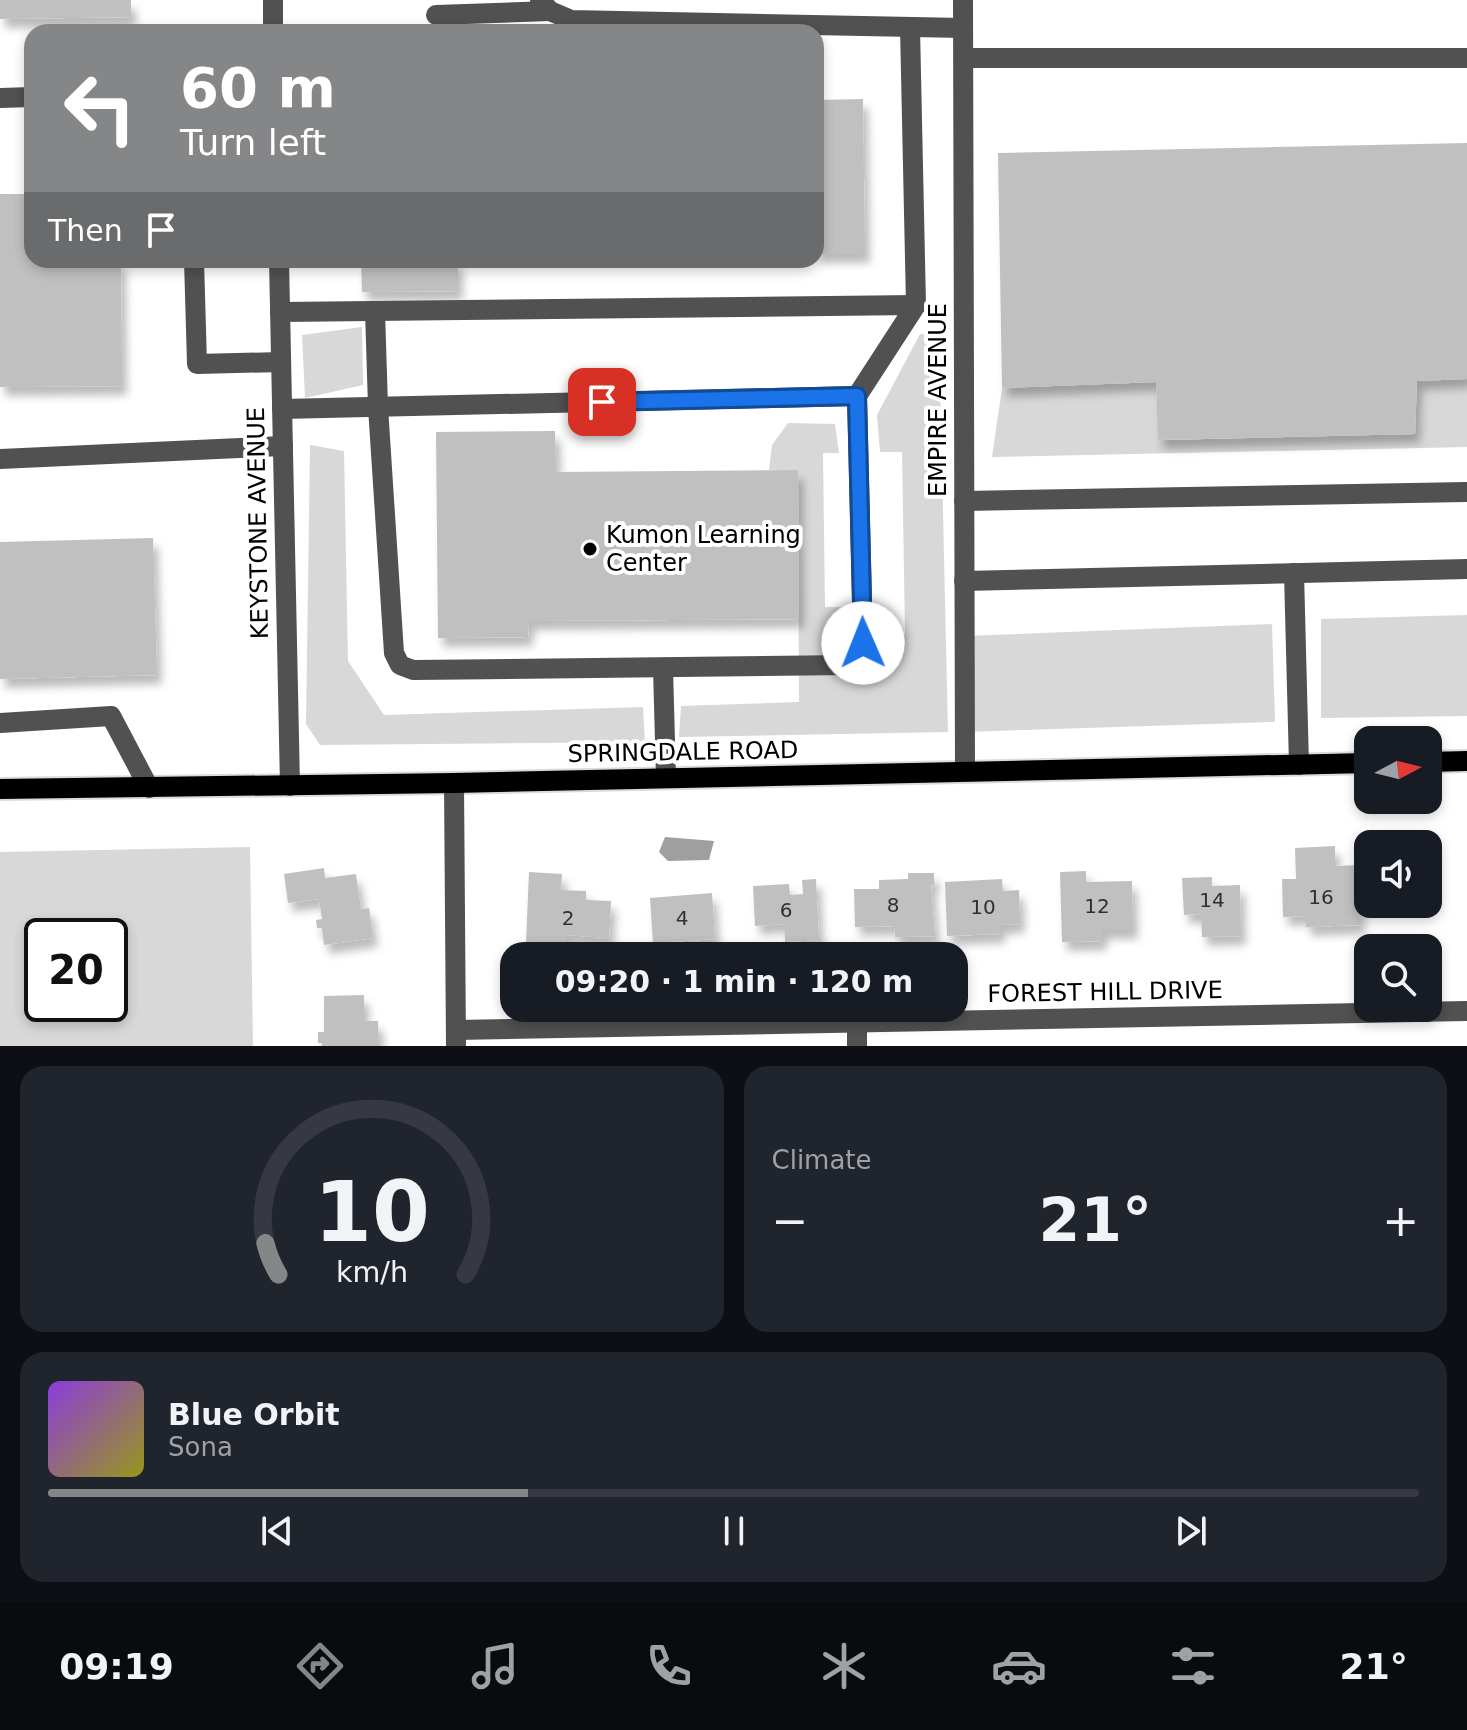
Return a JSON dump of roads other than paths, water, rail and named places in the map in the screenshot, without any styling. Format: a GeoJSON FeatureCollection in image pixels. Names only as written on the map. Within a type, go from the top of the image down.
{"type":"FeatureCollection","features":[{"type":"Feature","properties":{"kind":"main road"},"geometry":{"type":"LineString","coordinates":[[1442,762],[1467,761]]}},
{"type":"Feature","properties":{"kind":"main road","name":"SPRINGDALE ROAD"},"geometry":{"type":"LineString","coordinates":[[0,789],[454,783],[1354,763]]}},
{"type":"Feature","properties":{"kind":"street"},"geometry":{"type":"LineString","coordinates":[[273,0],[273,24]]}},
{"type":"Feature","properties":{"kind":"street","name":"EMPIRE AVENUE"},"geometry":{"type":"LineString","coordinates":[[963,0],[965,771]]}},
{"type":"Feature","properties":{"kind":"street"},"geometry":{"type":"LineString","coordinates":[[436,15],[545,5],[571,20],[765,24]]}},
{"type":"Feature","properties":{"kind":"street"},"geometry":{"type":"LineString","coordinates":[[824,25],[963,28]]}},
{"type":"Feature","properties":{"kind":"street"},"geometry":{"type":"LineString","coordinates":[[375,311],[394,653],[400,665],[413,670],[849,665],[861,656],[863,643],[857,396],[916,305],[910,27]]}},
{"type":"Feature","properties":{"kind":"street"},"geometry":{"type":"LineString","coordinates":[[964,58],[1467,58]]}},
{"type":"Feature","properties":{"kind":"street"},"geometry":{"type":"LineString","coordinates":[[0,98],[24,97]]}},
{"type":"Feature","properties":{"kind":"street"},"geometry":{"type":"LineString","coordinates":[[194,268],[197,364],[281,362]]}},
{"type":"Feature","properties":{"kind":"street","name":"KEYSTONE AVENUE"},"geometry":{"type":"LineString","coordinates":[[279,268],[290,786]]}},
{"type":"Feature","properties":{"kind":"street"},"geometry":{"type":"LineString","coordinates":[[280,312],[916,305]]}},
{"type":"Feature","properties":{"kind":"street"},"geometry":{"type":"LineString","coordinates":[[282,409],[857,396]]}},
{"type":"Feature","properties":{"kind":"street"},"geometry":{"type":"LineString","coordinates":[[0,459],[283,446]]}},
{"type":"Feature","properties":{"kind":"street"},"geometry":{"type":"LineString","coordinates":[[964,501],[1467,492]]}},
{"type":"Feature","properties":{"kind":"street"},"geometry":{"type":"LineString","coordinates":[[964,581],[1467,569]]}},
{"type":"Feature","properties":{"kind":"street"},"geometry":{"type":"LineString","coordinates":[[1294,573],[1299,765]]}},
{"type":"Feature","properties":{"kind":"street"},"geometry":{"type":"LineString","coordinates":[[663,668],[666,778]]}},
{"type":"Feature","properties":{"kind":"street"},"geometry":{"type":"LineString","coordinates":[[0,723],[111,716],[149,788]]}},
{"type":"Feature","properties":{"kind":"street"},"geometry":{"type":"LineString","coordinates":[[454,783],[456,1038]]}},
{"type":"Feature","properties":{"kind":"street","name":"FOREST HILL DRIVE"},"geometry":{"type":"LineString","coordinates":[[456,1038],[857,1024],[1467,1011]]}},
{"type":"Feature","properties":{"kind":"street"},"geometry":{"type":"LineString","coordinates":[[857,1024],[857,1046]]}},
{"type":"Feature","properties":{"kind":"place","name":"Kumon Learning Center"},"geometry":{"type":"Point","coordinates":[590,549]}}]}
